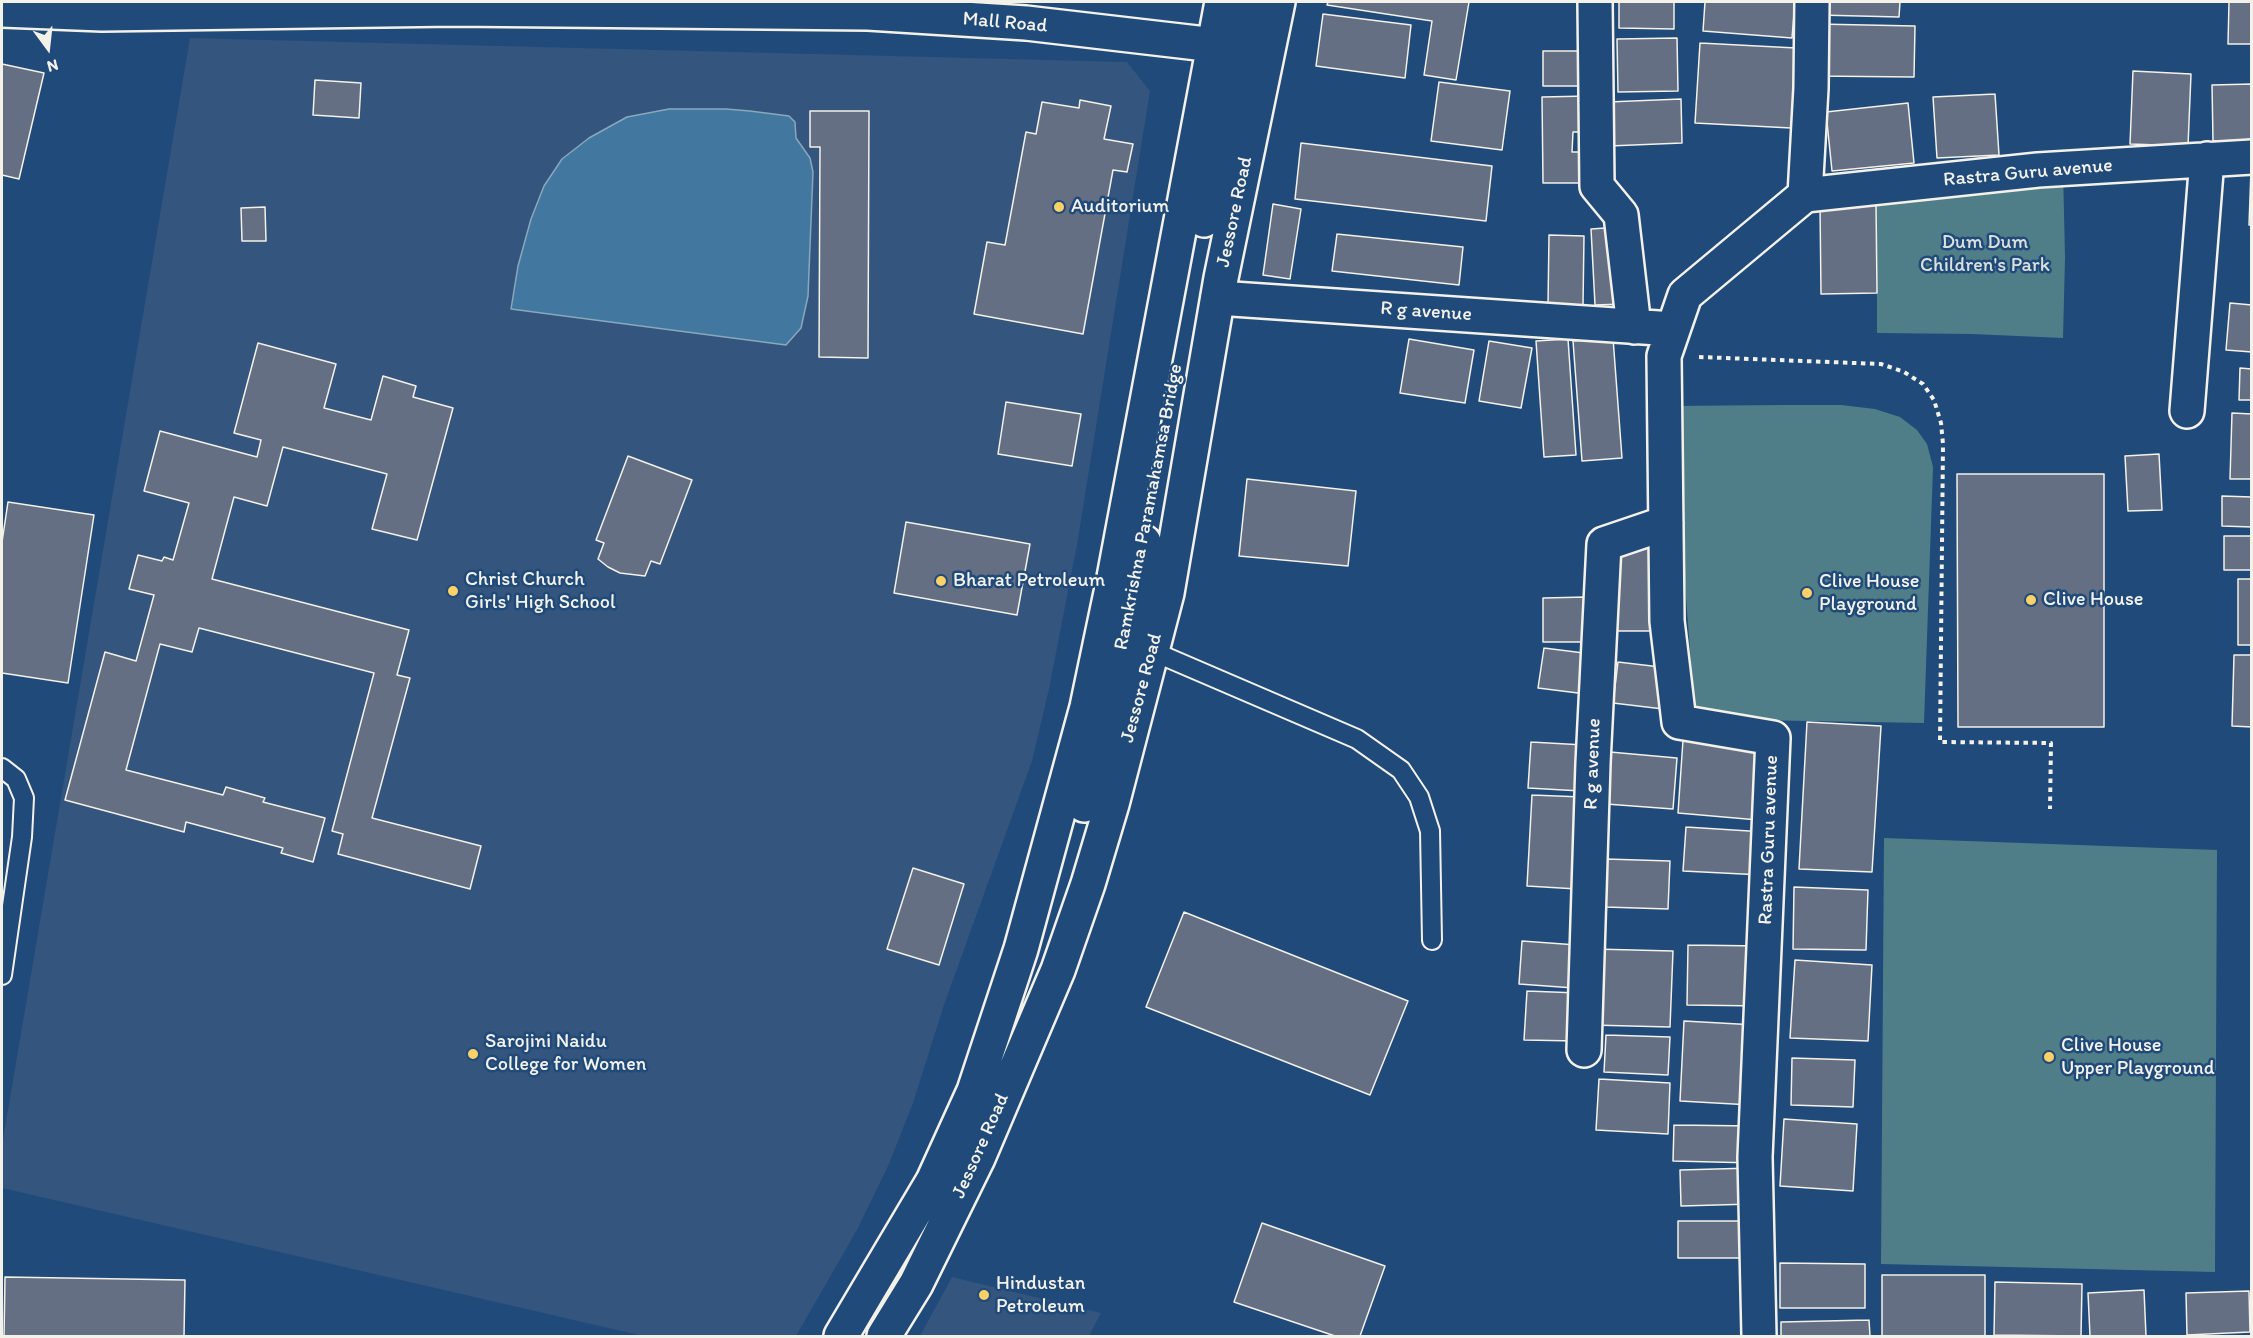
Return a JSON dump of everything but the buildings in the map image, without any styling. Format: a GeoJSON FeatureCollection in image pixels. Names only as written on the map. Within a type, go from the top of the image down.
{"type":"FeatureCollection","features":[{"type":"Feature","properties":{"kind":"street"},"geometry":{"type":"LineString","coordinates":[[963,1153],[974,1091],[1022,949],[1087,707],[1145,420],[1222,2]]}},
{"type":"Feature","properties":{"kind":"street","name":"Ramkrishna Paramahamsa Bridge"},"geometry":{"type":"LineString","coordinates":[[1022,1007],[1105,734],[1134,600],[1180,340],[1249,2]]}},
{"type":"Feature","properties":{"kind":"street","name":"Jessore Road"},"geometry":{"type":"LineString","coordinates":[[884,1336],[916,1284],[963,1153],[1022,1054],[1058,970],[1088,884],[1112,804],[1167,593],[1218,298],[1278,2]]}},
{"type":"Feature","properties":{"kind":"street"},"geometry":{"type":"LineString","coordinates":[[1595,2],[1597,186],[1621,215],[1634,327]]}},
{"type":"Feature","properties":{"kind":"street"},"geometry":{"type":"LineString","coordinates":[[1805,195],[1811,88],[1812,2]]}},
{"type":"Feature","properties":{"kind":"street","name":"Mall Road"},"geometry":{"type":"LineString","coordinates":[[2,10],[102,14],[274,7],[455,5],[869,7],[1029,12],[1206,44],[1215,40]]}},
{"type":"Feature","properties":{"kind":"street","name":"Rastra Guru avenue"},"geometry":{"type":"LineString","coordinates":[[1759,1336],[1755,1157],[1773,738],[1679,722],[1667,621],[1666,523],[1669,342],[1685,295],[1805,195],[2038,170],[2252,157]]}},
{"type":"Feature","properties":{"kind":"street"},"geometry":{"type":"LineString","coordinates":[[2187,411],[2207,159]]}},
{"type":"Feature","properties":{"kind":"street","name":"R g avenue"},"geometry":{"type":"LineString","coordinates":[[1218,298],[1634,327],[1669,342]]}},
{"type":"Feature","properties":{"kind":"street","name":"R g avenue"},"geometry":{"type":"LineString","coordinates":[[1584,1050],[1593,763],[1604,544],[1666,523]]}},
{"type":"Feature","properties":{"kind":"street"},"geometry":{"type":"LineString","coordinates":[[987,1054],[1022,1007]]}},
{"type":"Feature","properties":{"kind":"street"},"geometry":{"type":"LineString","coordinates":[[1022,1007],[1022,1054]]}},
{"type":"Feature","properties":{"kind":"street","name":"Jessore Road"},"geometry":{"type":"LineString","coordinates":[[841,1336],[933,1181],[963,1153]]}},
{"type":"Feature","properties":{"kind":"lane"},"geometry":{"type":"LineString","coordinates":[[1152,651],[1357,739],[1401,770],[1419,797],[1430,831],[1432,940]]}},
{"type":"Feature","properties":{"kind":"lane"},"geometry":{"type":"LineString","coordinates":[[2,768],[16,779],[24,798],[22,837],[2,975]]}},
{"type":"Feature","properties":{"kind":"path"},"geometry":{"type":"LineString","coordinates":[[1669,342],[1881,364],[1905,372],[1923,384],[1934,400],[1941,423],[1943,444],[1940,742],[2051,743],[2050,809]]}},
{"type":"Feature","properties":{"kind":"shaded area","name":"Christ Church Girls' High School"},"geometry":{"type":"Polygon","coordinates":[[[190,38],[1127,62],[1150,91],[1077,545],[1049,689],[1032,761],[944,1005],[913,1103],[889,1164],[857,1230],[796,1336],[643,1336],[2,1188],[2,1145],[190,38]]]}},
{"type":"Feature","properties":{"kind":"shaded area"},"geometry":{"type":"Polygon","coordinates":[[[669,109],[750,111],[789,116],[795,122],[796,138],[810,158],[813,172],[808,296],[801,328],[786,345],[511,309],[518,266],[531,219],[544,186],[562,159],[589,138],[627,117],[669,109]]]}},
{"type":"Feature","properties":{"kind":"shaded area","name":"Hindustan Petroleum"},"geometry":{"type":"Polygon","coordinates":[[[952,1277],[1101,1313],[1089,1336],[920,1336],[952,1277]]]}},
{"type":"Feature","properties":{"kind":"green space","name":"Dum Dum Children's Park"},"geometry":{"type":"Polygon","coordinates":[[[2063,169],[2065,257],[2063,338],[1877,333],[1877,277],[1872,188],[2063,169]]]}},
{"type":"Feature","properties":{"kind":"green space","name":"Clive House Playground"},"geometry":{"type":"Polygon","coordinates":[[[1841,405],[1875,409],[1900,417],[1917,430],[1927,444],[1933,467],[1924,723],[1695,719],[1672,406],[1841,405]]]}},
{"type":"Feature","properties":{"kind":"green space","name":"Clive House Upper Playground"},"geometry":{"type":"Polygon","coordinates":[[[1884,838],[2217,850],[2215,1272],[1881,1264],[1884,838]]]}},
{"type":"Feature","properties":{"kind":"place","name":"Auditorium"},"geometry":{"type":"Point","coordinates":[1059,207]}},
{"type":"Feature","properties":{"kind":"place","name":"Bharat Petroleum"},"geometry":{"type":"Point","coordinates":[941,581]}},
{"type":"Feature","properties":{"kind":"place","name":"Christ Church Girls' High School"},"geometry":{"type":"Point","coordinates":[453,591]}},
{"type":"Feature","properties":{"kind":"place","name":"Clive House Playground"},"geometry":{"type":"Point","coordinates":[1807,593]}},
{"type":"Feature","properties":{"kind":"place","name":"Clive House"},"geometry":{"type":"Point","coordinates":[2031,600]}},
{"type":"Feature","properties":{"kind":"place","name":"Sarojini Naidu College for Women"},"geometry":{"type":"Point","coordinates":[473,1054]}},
{"type":"Feature","properties":{"kind":"place","name":"Clive House Upper Playground"},"geometry":{"type":"Point","coordinates":[2049,1057]}},
{"type":"Feature","properties":{"kind":"place","name":"Hindustan Petroleum"},"geometry":{"type":"Point","coordinates":[984,1295]}}]}
